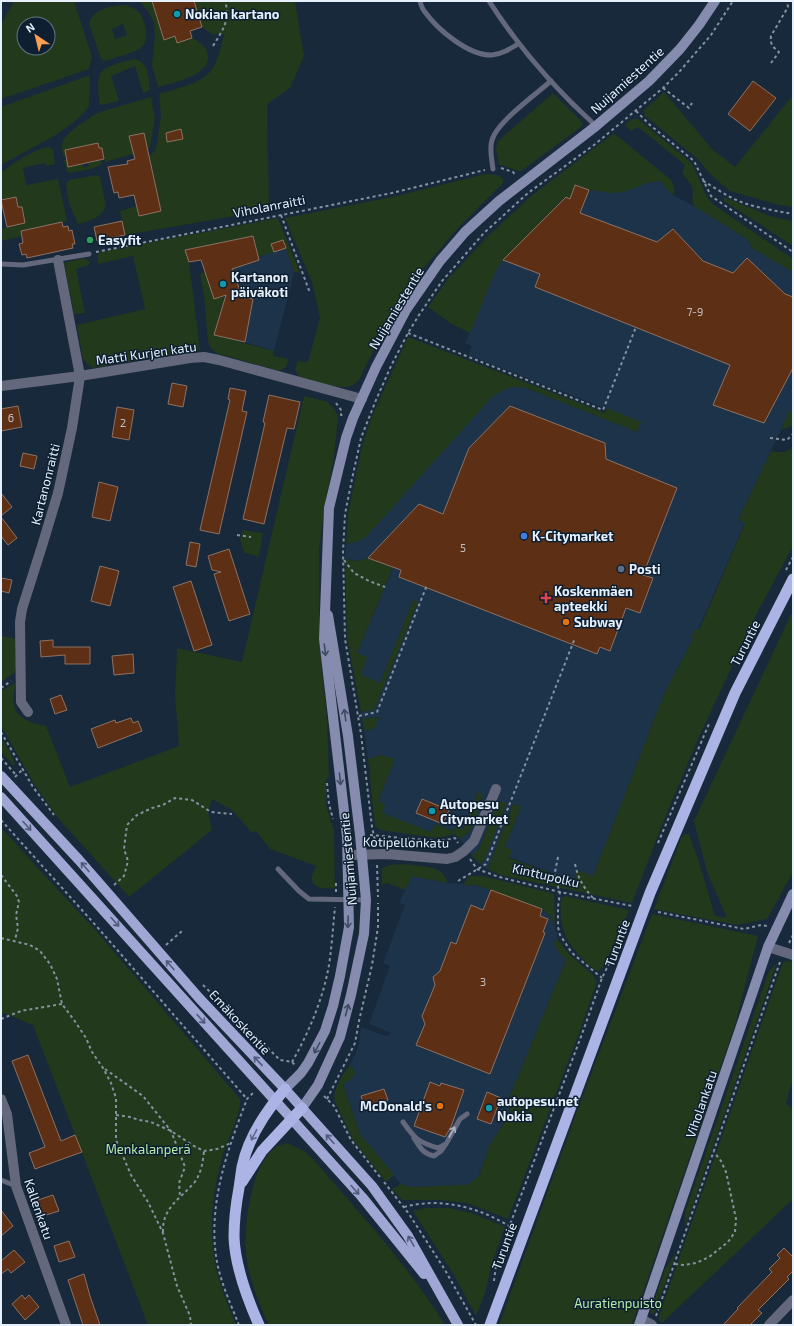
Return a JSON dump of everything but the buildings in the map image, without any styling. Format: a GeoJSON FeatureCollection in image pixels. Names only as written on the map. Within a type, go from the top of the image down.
{"type":"FeatureCollection","features":[{"type":"Feature","properties":{"kind":"highway","name":"Turuntie"},"geometry":{"type":"LineString","coordinates":[[490,1325],[650,893],[734,693],[793,580]]}},
{"type":"Feature","properties":{"kind":"highway"},"geometry":{"type":"LineString","coordinates":[[259,1325],[248,1300],[236,1255],[234,1238],[235,1207],[242,1166],[248,1146],[267,1111],[285,1089]]}},
{"type":"Feature","properties":{"kind":"highway"},"geometry":{"type":"LineString","coordinates":[[239,1188],[262,1151],[302,1108]]}},
{"type":"Feature","properties":{"kind":"main road","name":"Nuijamiestentie"},"geometry":{"type":"LineString","coordinates":[[285,1089],[301,1073],[315,1051],[325,1031],[340,976],[349,927],[347,837],[324,640],[329,508],[344,445],[353,418],[376,367],[406,310],[440,261],[475,222],[521,183],[596,126],[649,81],[680,49],[699,25],[715,1]]}},
{"type":"Feature","properties":{"kind":"main road","name":"Nuijamiestentie"},"geometry":{"type":"LineString","coordinates":[[302,1108],[316,1088],[340,1037],[364,934],[366,900],[348,736],[325,597]]}},
{"type":"Feature","properties":{"kind":"main road","name":"Emäkoskentie"},"geometry":{"type":"LineString","coordinates":[[1,776],[79,860],[199,998],[285,1089],[372,1186],[408,1236],[458,1325]]}},
{"type":"Feature","properties":{"kind":"main road","name":"Emäkoskentie"},"geometry":{"type":"LineString","coordinates":[[1,797],[274,1102],[362,1197],[444,1299]]}},
{"type":"Feature","properties":{"kind":"main road","name":"Viholankatu"},"geometry":{"type":"LineString","coordinates":[[640,1322],[768,947],[793,894]]}},
{"type":"Feature","properties":{"kind":"street","name":"Kartanonraitti"},"geometry":{"type":"LineString","coordinates":[[28,712],[21,702],[20,622],[22,609],[58,493],[72,428],[80,376],[58,260]]}},
{"type":"Feature","properties":{"kind":"street","name":"Matti Kurjen katu"},"geometry":{"type":"LineString","coordinates":[[1,386],[80,376],[204,357],[362,399]]}},
{"type":"Feature","properties":{"kind":"street","name":"Kotipellonkatu"},"geometry":{"type":"LineString","coordinates":[[348,854],[377,854],[447,859],[456,857],[474,841],[496,789]]}},
{"type":"Feature","properties":{"kind":"street"},"geometry":{"type":"LineString","coordinates":[[768,947],[788,954]]}},
{"type":"Feature","properties":{"kind":"street","name":"Kallenkatu"},"geometry":{"type":"LineString","coordinates":[[1,1099],[7,1114],[16,1186],[66,1325]]}},
{"type":"Feature","properties":{"kind":"street"},"geometry":{"type":"LineString","coordinates":[[769,1325],[793,1300]]}},
{"type":"Feature","properties":{"kind":"street"},"geometry":{"type":"LineString","coordinates":[[640,1322],[654,1322]]}},
{"type":"Feature","properties":{"kind":"lane"},"geometry":{"type":"LineString","coordinates":[[420,1],[424,11],[443,31],[461,44],[476,52],[492,55],[506,51],[518,44]]}},
{"type":"Feature","properties":{"kind":"lane"},"geometry":{"type":"LineString","coordinates":[[489,1],[518,44],[579,111],[596,126]]}},
{"type":"Feature","properties":{"kind":"lane"},"geometry":{"type":"LineString","coordinates":[[493,168],[491,156],[492,140],[502,123],[551,81]]}},
{"type":"Feature","properties":{"kind":"lane"},"geometry":{"type":"LineString","coordinates":[[1,264],[23,265],[89,254]]}},
{"type":"Feature","properties":{"kind":"lane"},"geometry":{"type":"LineString","coordinates":[[278,869],[299,891],[309,899],[336,898],[366,900]]}},
{"type":"Feature","properties":{"kind":"lane"},"geometry":{"type":"LineString","coordinates":[[403,1122],[421,1149],[426,1154],[434,1156],[441,1151],[446,1144],[460,1119],[467,1114]]}},
{"type":"Feature","properties":{"kind":"lane"},"geometry":{"type":"LineString","coordinates":[[414,1137],[426,1144],[438,1148],[446,1144]]}},
{"type":"Feature","properties":{"kind":"lane"},"geometry":{"type":"LineString","coordinates":[[1,1180],[16,1186]]}},
{"type":"Feature","properties":{"kind":"path"},"geometry":{"type":"LineString","coordinates":[[213,46],[228,17],[225,1]]}},
{"type":"Feature","properties":{"kind":"path"},"geometry":{"type":"LineString","coordinates":[[327,1099],[355,1043],[371,972],[378,927],[377,854],[375,834],[372,827],[359,716],[345,639],[343,559],[346,514],[361,438],[382,386],[408,333],[442,281],[484,233],[528,193],[594,145],[663,88],[711,35],[733,1]]}},
{"type":"Feature","properties":{"kind":"path"},"geometry":{"type":"LineString","coordinates":[[771,63],[779,52],[772,46],[770,42],[771,36],[788,7],[787,1]]}},
{"type":"Feature","properties":{"kind":"path"},"geometry":{"type":"LineString","coordinates":[[663,88],[689,108],[692,103]]}},
{"type":"Feature","properties":{"kind":"path"},"geometry":{"type":"LineString","coordinates":[[636,111],[650,125],[694,161],[711,196],[793,252]]}},
{"type":"Feature","properties":{"kind":"path","name":"Viholanraitti"},"geometry":{"type":"LineString","coordinates":[[89,254],[281,214],[392,194],[493,168],[502,168],[513,172],[528,193]]}},
{"type":"Feature","properties":{"kind":"path"},"geometry":{"type":"LineString","coordinates":[[703,181],[729,197],[741,202],[768,210],[793,214]]}},
{"type":"Feature","properties":{"kind":"path"},"geometry":{"type":"LineString","coordinates":[[281,214],[310,293]]}},
{"type":"Feature","properties":{"kind":"path"},"geometry":{"type":"LineString","coordinates":[[408,333],[604,410],[636,328]]}},
{"type":"Feature","properties":{"kind":"path"},"geometry":{"type":"LineString","coordinates":[[331,400],[336,402],[339,406],[341,415],[353,418]]}},
{"type":"Feature","properties":{"kind":"path"},"geometry":{"type":"LineString","coordinates":[[770,438],[788,440],[793,434]]}},
{"type":"Feature","properties":{"kind":"path"},"geometry":{"type":"LineString","coordinates":[[237,535],[251,537]]}},
{"type":"Feature","properties":{"kind":"path"},"geometry":{"type":"LineString","coordinates":[[343,559],[354,573],[385,587]]}},
{"type":"Feature","properties":{"kind":"path"},"geometry":{"type":"LineString","coordinates":[[359,716],[377,712],[427,585]]}},
{"type":"Feature","properties":{"kind":"path"},"geometry":{"type":"LineString","coordinates":[[458,881],[486,864],[575,638]]}},
{"type":"Feature","properties":{"kind":"path"},"geometry":{"type":"LineString","coordinates":[[1,732],[33,787],[57,820]]}},
{"type":"Feature","properties":{"kind":"path"},"geometry":{"type":"LineString","coordinates":[[1,758],[16,775]]}},
{"type":"Feature","properties":{"kind":"path"},"geometry":{"type":"LineString","coordinates":[[327,783],[331,812]]}},
{"type":"Feature","properties":{"kind":"path"},"geometry":{"type":"LineString","coordinates":[[118,890],[114,886],[124,876],[128,861],[124,849],[127,825],[137,815],[163,805],[175,798],[192,800],[211,812],[232,814]]}},
{"type":"Feature","properties":{"kind":"path"},"geometry":{"type":"LineString","coordinates":[[1,820],[99,929],[247,1099]]}},
{"type":"Feature","properties":{"kind":"path"},"geometry":{"type":"LineString","coordinates":[[375,834],[437,841],[455,838],[477,869]]}},
{"type":"Feature","properties":{"kind":"path"},"geometry":{"type":"LineString","coordinates":[[558,857],[554,877],[560,892],[558,914],[558,927],[560,935],[572,953],[602,978]]}},
{"type":"Feature","properties":{"kind":"path"},"geometry":{"type":"LineString","coordinates":[[575,864],[578,876],[584,888],[593,899]]}},
{"type":"Feature","properties":{"kind":"path","name":"Kinttupolku"},"geometry":{"type":"LineString","coordinates":[[477,869],[499,877],[560,892],[632,906]]}},
{"type":"Feature","properties":{"kind":"path"},"geometry":{"type":"LineString","coordinates":[[1,875],[17,896],[19,902],[16,915],[18,928],[15,940]]}},
{"type":"Feature","properties":{"kind":"path"},"geometry":{"type":"LineString","coordinates":[[292,1062],[304,1041],[323,990],[328,965],[336,898],[336,876]]}},
{"type":"Feature","properties":{"kind":"path"},"geometry":{"type":"LineString","coordinates":[[654,1322],[714,1152],[793,937],[764,925],[744,928],[658,912]]}},
{"type":"Feature","properties":{"kind":"path"},"geometry":{"type":"LineString","coordinates":[[166,945],[182,931]]}},
{"type":"Feature","properties":{"kind":"path"},"geometry":{"type":"LineString","coordinates":[[1,938],[15,940],[30,945],[40,952],[50,964],[57,979],[62,1004],[86,1038],[92,1052],[111,1083],[116,1098],[116,1140],[131,1175],[148,1202],[163,1233]]}},
{"type":"Feature","properties":{"kind":"path"},"geometry":{"type":"LineString","coordinates":[[162,941],[171,950]]}},
{"type":"Feature","properties":{"kind":"path"},"geometry":{"type":"LineString","coordinates":[[200,982],[280,1060],[292,1062],[301,1073]]}},
{"type":"Feature","properties":{"kind":"path"},"geometry":{"type":"LineString","coordinates":[[1,1019],[22,1011],[62,1004]]}},
{"type":"Feature","properties":{"kind":"path"},"geometry":{"type":"LineString","coordinates":[[103,1068],[143,1096],[171,1131],[185,1167],[179,1183],[180,1196]]}},
{"type":"Feature","properties":{"kind":"path"},"geometry":{"type":"LineString","coordinates":[[316,1088],[334,1106],[351,1140],[404,1207],[446,1270],[476,1325]]}},
{"type":"Feature","properties":{"kind":"path"},"geometry":{"type":"LineString","coordinates":[[116,1115],[151,1122],[171,1131],[204,1151],[217,1149],[231,1143]]}},
{"type":"Feature","properties":{"kind":"path"},"geometry":{"type":"LineString","coordinates":[[191,1325],[190,1316],[177,1286],[162,1224],[173,1203],[194,1183],[200,1173],[204,1151]]}},
{"type":"Feature","properties":{"kind":"path"},"geometry":{"type":"LineString","coordinates":[[675,1264],[684,1265],[696,1263],[710,1258],[728,1242],[735,1232],[736,1219],[726,1172],[721,1161],[714,1152]]}},
{"type":"Feature","properties":{"kind":"path"},"geometry":{"type":"LineString","coordinates":[[404,1207],[416,1204],[438,1203],[467,1207],[497,1218],[510,1226]]}},
{"type":"Feature","properties":{"kind":"shaded area"},"geometry":{"type":"Polygon","coordinates":[[[661,181],[666,189],[673,195],[694,206],[747,239],[752,248],[793,272],[793,412],[790,411],[738,520],[745,522],[698,630],[695,629],[693,639],[664,694],[593,876],[574,881],[509,857],[505,847],[521,807],[513,804],[488,869],[480,864],[484,861],[496,806],[477,852],[472,856],[460,839],[471,829],[482,800],[478,792],[462,830],[453,831],[435,824],[431,832],[382,813],[378,801],[395,759],[381,755],[368,759],[364,730],[374,729],[379,717],[362,719],[361,712],[374,710],[418,602],[413,600],[380,683],[361,675],[357,653],[393,568],[368,558],[358,561],[345,559],[346,544],[360,541],[491,398],[505,388],[516,386],[526,388],[637,432],[641,422],[469,355],[472,346],[465,343],[495,272],[503,260],[566,197],[575,185],[623,192],[647,183],[661,181]]]}},
{"type":"Feature","properties":{"kind":"shaded area"},"geometry":{"type":"Polygon","coordinates":[[[286,248],[294,272],[274,351],[245,342],[253,299],[242,296],[232,269],[258,260],[258,257],[286,248]]]}},
{"type":"Feature","properties":{"kind":"shaded area"},"geometry":{"type":"Polygon","coordinates":[[[412,876],[469,886],[471,884],[491,890],[545,911],[549,914],[555,925],[558,940],[555,940],[557,950],[566,960],[509,1098],[509,1115],[489,1146],[478,1178],[468,1185],[411,1187],[401,1184],[360,1134],[343,1083],[350,1080],[355,1073],[350,1065],[359,1045],[361,1027],[386,1036],[391,1033],[369,1024],[390,966],[383,963],[405,905],[399,903],[412,876]]]}},
{"type":"Feature","properties":{"kind":"green space"},"geometry":{"type":"Polygon","coordinates":[[[14,1],[74,1],[92,57],[89,69],[1,99],[1,25],[14,1]]]}},
{"type":"Feature","properties":{"kind":"green space"},"geometry":{"type":"Polygon","coordinates":[[[137,1],[152,1],[164,40],[175,36],[177,43],[192,38],[202,45],[208,56],[207,63],[203,69],[189,78],[158,87],[152,65],[155,36],[154,23],[148,11],[141,3],[137,1]]]}},
{"type":"Feature","properties":{"kind":"green space"},"geometry":{"type":"Polygon","coordinates":[[[194,1],[295,1],[304,56],[290,88],[267,104],[269,210],[125,235],[120,211],[137,206],[139,216],[161,211],[150,156],[156,149],[161,116],[159,94],[190,84],[204,77],[214,66],[220,51],[224,35],[219,33],[213,35],[202,27],[194,1]]]}},
{"type":"Feature","properties":{"kind":"green space"},"geometry":{"type":"Polygon","coordinates":[[[125,5],[137,10],[140,14],[146,29],[146,40],[138,50],[106,61],[101,59],[89,23],[91,18],[99,11],[109,7],[125,5]],[[123,24],[112,29],[115,39],[127,35],[123,24]]]}},
{"type":"Feature","properties":{"kind":"green space"},"geometry":{"type":"Polygon","coordinates":[[[134,59],[143,63],[146,67],[150,90],[143,93],[135,66],[111,76],[119,101],[102,105],[99,103],[98,83],[101,73],[109,67],[134,59]]]}},
{"type":"Feature","properties":{"kind":"green space"},"geometry":{"type":"Polygon","coordinates":[[[90,75],[89,106],[81,116],[54,136],[1,165],[1,107],[90,75]]]}},
{"type":"Feature","properties":{"kind":"green space"},"geometry":{"type":"Polygon","coordinates":[[[664,92],[713,150],[735,167],[793,95],[793,207],[779,205],[730,191],[710,174],[698,159],[645,116],[644,110],[664,92]]]}},
{"type":"Feature","properties":{"kind":"green space"},"geometry":{"type":"Polygon","coordinates":[[[553,93],[583,123],[581,127],[521,171],[499,165],[496,149],[498,141],[553,93]]]}},
{"type":"Feature","properties":{"kind":"green space"},"geometry":{"type":"Polygon","coordinates":[[[151,97],[155,118],[150,147],[147,150],[105,162],[102,148],[99,148],[98,143],[65,150],[66,156],[63,156],[62,146],[67,135],[84,121],[100,112],[151,97]]]}},
{"type":"Feature","properties":{"kind":"green space"},"geometry":{"type":"Polygon","coordinates":[[[632,119],[638,119],[692,164],[707,197],[714,205],[793,259],[793,272],[752,248],[747,239],[694,206],[692,200],[692,186],[682,173],[685,165],[638,127],[631,131],[625,125],[632,119]]]}},
{"type":"Feature","properties":{"kind":"green space"},"geometry":{"type":"Polygon","coordinates":[[[614,133],[671,180],[674,190],[673,195],[666,189],[661,181],[647,183],[623,192],[612,193],[589,190],[575,185],[570,199],[565,197],[503,260],[495,272],[470,333],[450,323],[428,307],[448,279],[487,237],[530,197],[614,133]]]}},
{"type":"Feature","properties":{"kind":"green space"},"geometry":{"type":"Polygon","coordinates":[[[49,147],[53,150],[55,164],[46,166],[45,163],[23,168],[26,185],[58,179],[67,221],[26,230],[27,235],[1,241],[1,229],[21,224],[20,215],[23,214],[22,207],[18,207],[16,197],[1,200],[1,173],[24,157],[37,150],[49,147]]]}},
{"type":"Feature","properties":{"kind":"green space"},"geometry":{"type":"Polygon","coordinates":[[[64,160],[67,160],[69,167],[82,164],[83,168],[89,166],[88,163],[101,160],[102,164],[91,169],[69,173],[64,160]]]}},
{"type":"Feature","properties":{"kind":"green space"},"geometry":{"type":"Polygon","coordinates":[[[486,174],[497,175],[503,179],[503,183],[458,228],[421,271],[383,331],[359,380],[351,386],[340,387],[300,377],[295,369],[298,361],[308,362],[320,318],[313,285],[285,218],[392,197],[486,174]]]}},
{"type":"Feature","properties":{"kind":"green space"},"geometry":{"type":"Polygon","coordinates":[[[97,175],[100,177],[106,206],[104,210],[95,218],[78,224],[69,203],[66,184],[69,180],[97,175]]]}},
{"type":"Feature","properties":{"kind":"green space"},"geometry":{"type":"Polygon","coordinates":[[[723,198],[770,216],[793,221],[793,246],[724,201],[723,198]]]}},
{"type":"Feature","properties":{"kind":"green space"},"geometry":{"type":"Polygon","coordinates":[[[278,218],[300,273],[294,272],[283,240],[271,244],[274,252],[258,257],[253,236],[185,250],[189,262],[200,350],[92,368],[83,359],[77,325],[145,309],[133,256],[98,264],[97,256],[100,252],[278,218]]]}},
{"type":"Feature","properties":{"kind":"green space"},"geometry":{"type":"Polygon","coordinates":[[[83,258],[89,261],[89,265],[76,269],[85,313],[74,314],[64,263],[83,258]]]}},
{"type":"Feature","properties":{"kind":"green space"},"geometry":{"type":"Polygon","coordinates":[[[205,272],[214,299],[225,295],[214,335],[274,351],[273,356],[289,359],[286,367],[280,371],[216,353],[210,347],[200,274],[205,272]]]}},
{"type":"Feature","properties":{"kind":"green space"},"geometry":{"type":"Polygon","coordinates":[[[408,337],[605,413],[607,408],[641,422],[637,432],[526,388],[507,388],[491,398],[366,537],[360,541],[346,544],[348,513],[363,442],[372,416],[408,337]]]}},
{"type":"Feature","properties":{"kind":"green space"},"geometry":{"type":"Polygon","coordinates":[[[304,396],[328,402],[335,410],[338,417],[334,457],[324,511],[319,551],[319,640],[327,720],[329,777],[326,779],[326,805],[334,831],[335,888],[317,887],[313,882],[312,877],[316,866],[270,849],[256,831],[252,833],[232,810],[212,799],[208,812],[212,830],[129,897],[59,819],[36,787],[1,726],[1,691],[15,683],[13,702],[15,710],[26,720],[46,726],[70,787],[179,746],[175,696],[177,648],[242,662],[304,396]]]}},
{"type":"Feature","properties":{"kind":"green space"},"geometry":{"type":"Polygon","coordinates":[[[790,410],[793,412],[793,425],[781,430],[790,410]]]}},
{"type":"Feature","properties":{"kind":"green space"},"geometry":{"type":"Polygon","coordinates":[[[793,447],[793,546],[756,615],[699,737],[664,820],[632,903],[500,875],[488,869],[513,804],[521,807],[505,847],[512,850],[509,858],[573,881],[577,870],[593,876],[664,694],[693,639],[691,638],[695,629],[699,630],[745,523],[738,520],[771,451],[783,452],[793,447]]]}},
{"type":"Feature","properties":{"kind":"green space"},"geometry":{"type":"Polygon","coordinates":[[[243,530],[263,533],[259,556],[244,553],[240,540],[243,530]]]}},
{"type":"Feature","properties":{"kind":"green space"},"geometry":{"type":"Polygon","coordinates":[[[368,558],[393,567],[357,653],[367,657],[361,675],[380,683],[413,600],[418,602],[374,710],[361,712],[347,638],[345,559],[358,561],[368,558]]]}},
{"type":"Feature","properties":{"kind":"green space"},"geometry":{"type":"Polygon","coordinates":[[[793,610],[793,872],[767,919],[737,925],[654,909],[682,836],[689,834],[715,916],[727,918],[707,872],[694,821],[793,610]]]}},
{"type":"Feature","properties":{"kind":"green space"},"geometry":{"type":"Polygon","coordinates":[[[1,636],[16,639],[16,668],[14,673],[1,682],[1,636]]]}},
{"type":"Feature","properties":{"kind":"green space"},"geometry":{"type":"Polygon","coordinates":[[[379,717],[374,729],[364,730],[362,719],[379,717]]]}},
{"type":"Feature","properties":{"kind":"green space"},"geometry":{"type":"Polygon","coordinates":[[[1,737],[10,752],[15,764],[14,766],[1,752],[1,737]]]}},
{"type":"Feature","properties":{"kind":"green space"},"geometry":{"type":"Polygon","coordinates":[[[381,755],[395,759],[378,801],[385,805],[382,813],[431,832],[435,824],[453,831],[455,827],[462,830],[478,792],[481,794],[480,806],[475,821],[468,833],[460,839],[455,834],[437,838],[380,830],[375,826],[368,759],[381,755]]]}},
{"type":"Feature","properties":{"kind":"green space"},"geometry":{"type":"Polygon","coordinates":[[[499,802],[507,802],[484,861],[480,864],[472,856],[480,847],[496,806],[499,802]]]}},
{"type":"Feature","properties":{"kind":"green space","name":"Menkalanperä"},"geometry":{"type":"Polygon","coordinates":[[[1,828],[97,932],[240,1099],[240,1106],[225,1147],[219,1169],[212,1210],[212,1238],[216,1268],[222,1290],[236,1325],[148,1325],[33,1025],[4,1013],[1,1016],[1,828]]]}},
{"type":"Feature","properties":{"kind":"green space"},"geometry":{"type":"Polygon","coordinates":[[[401,864],[436,869],[445,877],[447,883],[412,876],[405,890],[387,883],[382,885],[382,869],[389,865],[401,864]]]}},
{"type":"Feature","properties":{"kind":"green space"},"geometry":{"type":"Polygon","coordinates":[[[470,876],[482,876],[552,893],[554,895],[555,925],[549,914],[542,909],[491,890],[472,884],[469,886],[463,884],[470,876]]]}},
{"type":"Feature","properties":{"kind":"green space"},"geometry":{"type":"Polygon","coordinates":[[[565,896],[629,910],[623,926],[602,969],[598,971],[590,967],[570,944],[566,937],[561,915],[561,898],[565,896]]]}},
{"type":"Feature","properties":{"kind":"green space","name":"Auratienpuisto"},"geometry":{"type":"Polygon","coordinates":[[[652,914],[758,936],[735,1025],[632,1325],[499,1325],[576,1114],[652,914]]]}},
{"type":"Feature","properties":{"kind":"green space"},"geometry":{"type":"Polygon","coordinates":[[[555,940],[558,940],[569,954],[593,975],[597,982],[508,1219],[467,1203],[439,1200],[402,1200],[392,1189],[401,1184],[411,1187],[468,1185],[479,1176],[489,1146],[509,1115],[509,1098],[566,960],[557,950],[554,943],[555,940]]]}},
{"type":"Feature","properties":{"kind":"green space"},"geometry":{"type":"Polygon","coordinates":[[[783,962],[793,962],[793,1077],[786,1103],[793,1110],[793,1199],[662,1323],[659,1320],[659,1316],[778,976],[783,962]]]}},
{"type":"Feature","properties":{"kind":"green space"},"geometry":{"type":"Polygon","coordinates":[[[777,963],[685,1228],[685,1212],[769,971],[777,963]]]}},
{"type":"Feature","properties":{"kind":"green space"},"geometry":{"type":"Polygon","coordinates":[[[350,1065],[355,1074],[343,1084],[360,1134],[394,1175],[386,1182],[353,1140],[335,1102],[334,1097],[336,1087],[350,1065]]]}},
{"type":"Feature","properties":{"kind":"green space"},"geometry":{"type":"Polygon","coordinates":[[[287,1143],[304,1151],[312,1158],[347,1198],[399,1260],[445,1325],[269,1325],[256,1294],[247,1261],[247,1216],[255,1182],[268,1154],[278,1146],[287,1143]]]}},
{"type":"Feature","properties":{"kind":"green space"},"geometry":{"type":"Polygon","coordinates":[[[425,1208],[449,1208],[472,1213],[505,1227],[492,1263],[485,1293],[476,1316],[454,1275],[413,1211],[425,1208]]]}},
{"type":"Feature","properties":{"kind":"green space"},"geometry":{"type":"Polygon","coordinates":[[[677,1251],[654,1314],[650,1313],[665,1269],[677,1251]]]}},
{"type":"Feature","properties":{"kind":"place","name":"Nokian kartano"},"geometry":{"type":"Point","coordinates":[177,14]}},
{"type":"Feature","properties":{"kind":"place","name":"Easyfit"},"geometry":{"type":"Point","coordinates":[90,240]}},
{"type":"Feature","properties":{"kind":"place","name":"Kartanon päiväkoti"},"geometry":{"type":"Point","coordinates":[223,284]}},
{"type":"Feature","properties":{"kind":"place","name":"K-Citymarket"},"geometry":{"type":"Point","coordinates":[524,536]}},
{"type":"Feature","properties":{"kind":"place","name":"Posti"},"geometry":{"type":"Point","coordinates":[621,569]}},
{"type":"Feature","properties":{"kind":"place","name":"Koskenmäen apteekki"},"geometry":{"type":"Point","coordinates":[546,598]}},
{"type":"Feature","properties":{"kind":"place","name":"Subway"},"geometry":{"type":"Point","coordinates":[566,622]}},
{"type":"Feature","properties":{"kind":"place","name":"Autopesu Citymarket"},"geometry":{"type":"Point","coordinates":[432,811]}},
{"type":"Feature","properties":{"kind":"place","name":"McDonald's"},"geometry":{"type":"Point","coordinates":[440,1106]}},
{"type":"Feature","properties":{"kind":"place","name":"autopesu.net Nokia"},"geometry":{"type":"Point","coordinates":[489,1108]}}]}
